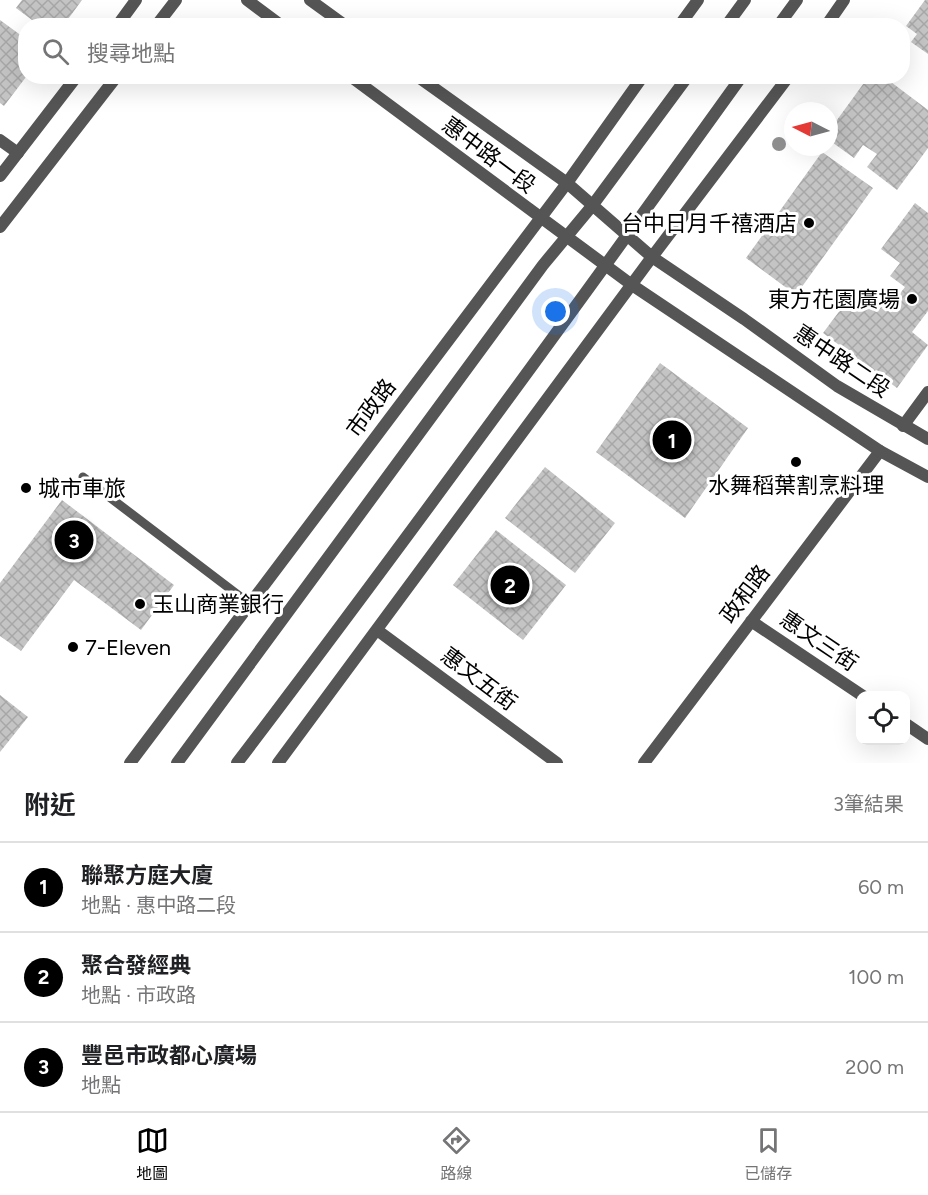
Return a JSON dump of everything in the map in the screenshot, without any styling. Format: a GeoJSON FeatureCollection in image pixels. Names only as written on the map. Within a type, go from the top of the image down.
{"type":"FeatureCollection","features":[{"type":"Feature","properties":{"kind":"street"},"geometry":{"type":"LineString","coordinates":[[123,18],[136,0]]}},
{"type":"Feature","properties":{"kind":"street"},"geometry":{"type":"LineString","coordinates":[[162,18],[176,0]]}},
{"type":"Feature","properties":{"kind":"street"},"geometry":{"type":"LineString","coordinates":[[247,0],[271,18]]}},
{"type":"Feature","properties":{"kind":"street"},"geometry":{"type":"LineString","coordinates":[[310,0],[335,18]]}},
{"type":"Feature","properties":{"kind":"street"},"geometry":{"type":"LineString","coordinates":[[685,18],[698,0]]}},
{"type":"Feature","properties":{"kind":"street"},"geometry":{"type":"LineString","coordinates":[[732,18],[745,0]]}},
{"type":"Feature","properties":{"kind":"street"},"geometry":{"type":"LineString","coordinates":[[784,18],[797,0]]}},
{"type":"Feature","properties":{"kind":"street"},"geometry":{"type":"LineString","coordinates":[[832,18],[844,0]]}},
{"type":"Feature","properties":{"kind":"street"},"geometry":{"type":"LineString","coordinates":[[0,176],[71,84]]}},
{"type":"Feature","properties":{"kind":"street"},"geometry":{"type":"LineString","coordinates":[[0,227],[111,84]]}},
{"type":"Feature","properties":{"kind":"street","name":"惠中路一段"},"geometry":{"type":"LineString","coordinates":[[361,84],[604,266]]}},
{"type":"Feature","properties":{"kind":"street","name":"惠中路一段"},"geometry":{"type":"LineString","coordinates":[[428,84],[567,183],[592,206]]}},
{"type":"Feature","properties":{"kind":"street","name":"市政路"},"geometry":{"type":"LineString","coordinates":[[130,763],[567,183],[637,84]]}},
{"type":"Feature","properties":{"kind":"street"},"geometry":{"type":"LineString","coordinates":[[177,763],[543,265],[592,206],[682,84]]}},
{"type":"Feature","properties":{"kind":"street"},"geometry":{"type":"LineString","coordinates":[[237,763],[374,583],[736,84]]}},
{"type":"Feature","properties":{"kind":"street"},"geometry":{"type":"LineString","coordinates":[[278,763],[652,257],[783,84]]}},
{"type":"Feature","properties":{"kind":"street"},"geometry":{"type":"LineString","coordinates":[[0,140],[18,153]]}},
{"type":"Feature","properties":{"kind":"street","name":"惠中路二段"},"geometry":{"type":"LineString","coordinates":[[592,206],[652,257],[837,386],[928,439]]}},
{"type":"Feature","properties":{"kind":"street"},"geometry":{"type":"LineString","coordinates":[[604,266],[880,451],[928,477]]}},
{"type":"Feature","properties":{"kind":"street"},"geometry":{"type":"LineString","coordinates":[[903,426],[928,392]]}},
{"type":"Feature","properties":{"kind":"street","name":"政和路"},"geometry":{"type":"LineString","coordinates":[[644,763],[880,451]]}},
{"type":"Feature","properties":{"kind":"street","name":"惠文三街"},"geometry":{"type":"LineString","coordinates":[[751,621],[856,691]]}},
{"type":"Feature","properties":{"kind":"street","name":"惠文五街"},"geometry":{"type":"LineString","coordinates":[[376,630],[557,763]]}},
{"type":"Feature","properties":{"kind":"street"},"geometry":{"type":"LineString","coordinates":[[910,727],[928,739]]}},
{"type":"Feature","properties":{"kind":"lane"},"geometry":{"type":"LineString","coordinates":[[83,477],[250,604]]}},
{"type":"Feature","properties":{"kind":"building"},"geometry":{"type":"Polygon","coordinates":[[[22,0],[82,0],[69,18],[29,18],[16,8],[22,0]]]}},
{"type":"Feature","properties":{"kind":"building"},"geometry":{"type":"Polygon","coordinates":[[[925,0],[928,0],[928,54],[911,42],[917,34],[910,29],[910,21],[925,0]]]}},
{"type":"Feature","properties":{"kind":"building"},"geometry":{"type":"Polygon","coordinates":[[[0,20],[18,33],[18,84],[21,84],[4,106],[0,103],[0,20]]]}},
{"type":"Feature","properties":{"kind":"building"},"geometry":{"type":"Polygon","coordinates":[[[863,84],[894,84],[928,110],[928,148],[897,190],[867,167],[877,154],[863,145],[854,158],[838,146],[838,119],[863,84]]]}},
{"type":"Feature","properties":{"kind":"building","name":"台中日月千禧酒店"},"geometry":{"type":"Polygon","coordinates":[[[819,156],[828,156],[873,188],[796,295],[746,258],[819,156]]]}},
{"type":"Feature","properties":{"kind":"building","name":"東方花園廣場"},"geometry":{"type":"Polygon","coordinates":[[[915,203],[928,213],[928,311],[912,332],[928,345],[897,388],[823,333],[853,293],[870,306],[878,294],[892,304],[905,287],[890,276],[900,263],[881,249],[915,203]]]}},
{"type":"Feature","properties":{"kind":"building"},"geometry":{"type":"Polygon","coordinates":[[[660,363],[748,428],[685,518],[596,452],[660,363]]]}},
{"type":"Feature","properties":{"kind":"building"},"geometry":{"type":"Polygon","coordinates":[[[545,467],[615,523],[575,573],[505,518],[545,467]]]}},
{"type":"Feature","properties":{"kind":"building"},"geometry":{"type":"Polygon","coordinates":[[[62,500],[174,585],[141,630],[74,580],[21,651],[0,636],[0,583],[62,500]]]}},
{"type":"Feature","properties":{"kind":"building"},"geometry":{"type":"Polygon","coordinates":[[[496,530],[566,585],[523,640],[453,585],[496,530]]]}},
{"type":"Feature","properties":{"kind":"building"},"geometry":{"type":"Polygon","coordinates":[[[0,695],[28,717],[0,752],[0,695]]]}},
{"type":"Feature","properties":{"kind":"place","name":"台中日月千禧酒店"},"geometry":{"type":"Point","coordinates":[809,223]}},
{"type":"Feature","properties":{"kind":"place","name":"東方花園廣場"},"geometry":{"type":"Point","coordinates":[912,299]}},
{"type":"Feature","properties":{"kind":"place","name":"聯聚方庭大廈"},"geometry":{"type":"Point","coordinates":[672,440]}},
{"type":"Feature","properties":{"kind":"place","name":"水舞稻葉割烹料理"},"geometry":{"type":"Point","coordinates":[796,462]}},
{"type":"Feature","properties":{"kind":"place","name":"城市車旅"},"geometry":{"type":"Point","coordinates":[26,488]}},
{"type":"Feature","properties":{"kind":"place","name":"豐邑市政都心廣場"},"geometry":{"type":"Point","coordinates":[74,540]}},
{"type":"Feature","properties":{"kind":"place","name":"聚合發經典"},"geometry":{"type":"Point","coordinates":[510,585]}},
{"type":"Feature","properties":{"kind":"place","name":"玉山商業銀行"},"geometry":{"type":"Point","coordinates":[140,604]}},
{"type":"Feature","properties":{"kind":"place","name":"7-Eleven"},"geometry":{"type":"Point","coordinates":[73,647]}}]}
